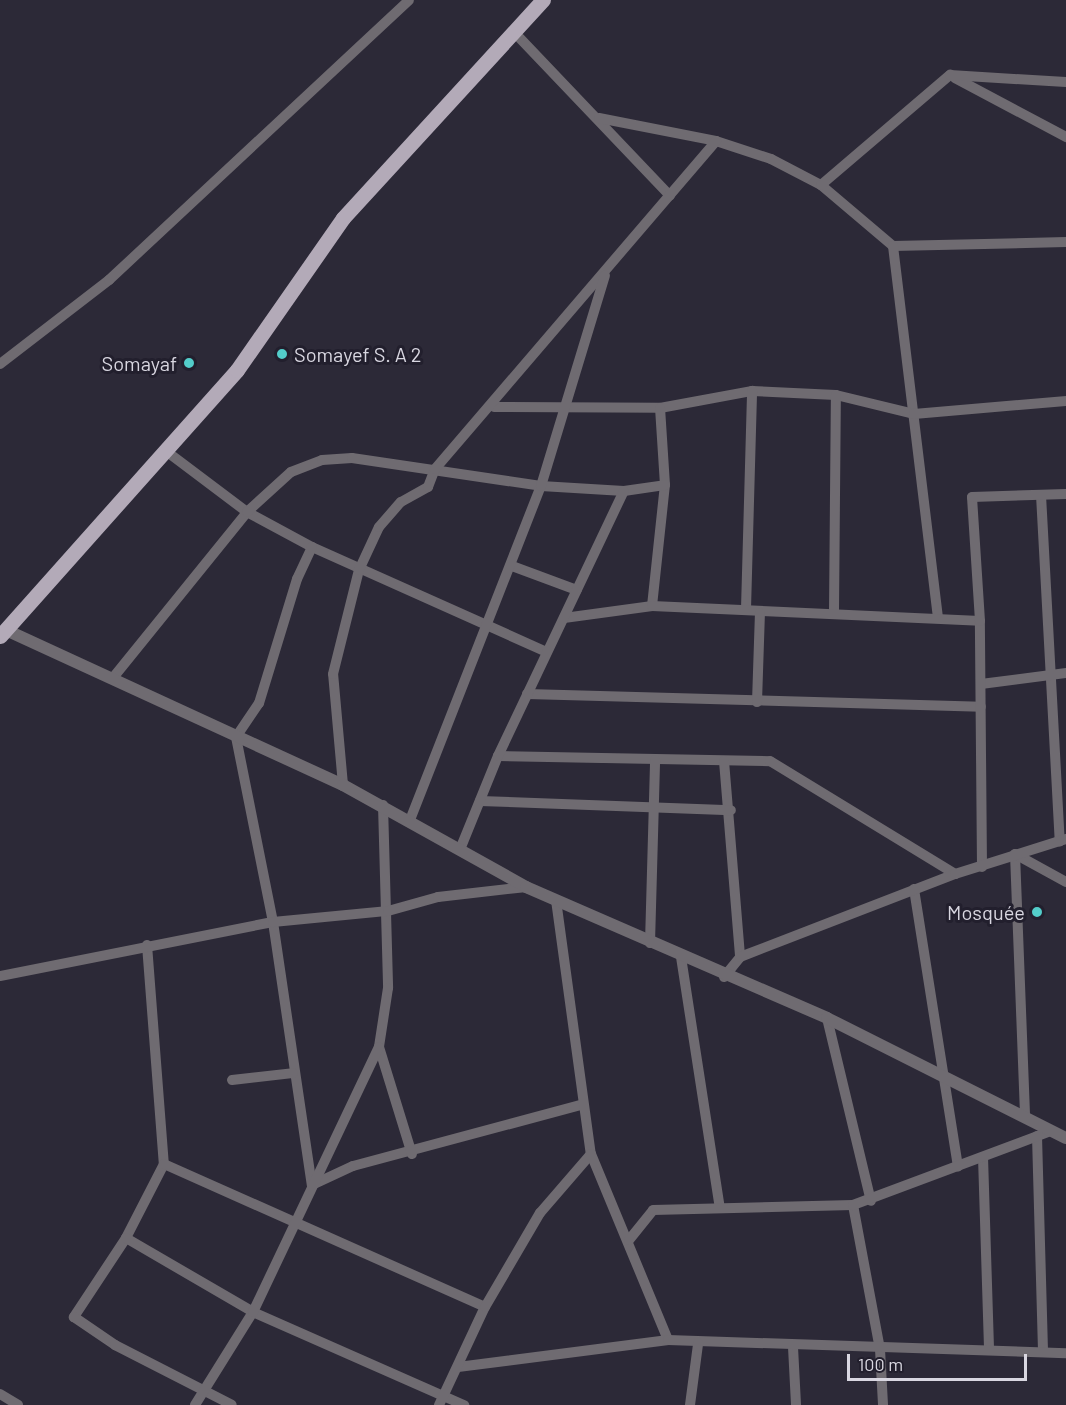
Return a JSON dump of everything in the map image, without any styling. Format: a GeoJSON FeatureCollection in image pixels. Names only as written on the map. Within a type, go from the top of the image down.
{"type":"FeatureCollection","features":[{"type":"Feature","properties":{"kind":"main road"},"geometry":{"type":"LineString","coordinates":[[3,633],[237,370],[343,218],[543,0]]}},
{"type":"Feature","properties":{"kind":"street"},"geometry":{"type":"LineString","coordinates":[[0,364],[109,280],[408,0]]}},
{"type":"Feature","properties":{"kind":"street"},"geometry":{"type":"LineString","coordinates":[[514,32],[599,118],[670,196]]}},
{"type":"Feature","properties":{"kind":"street"},"geometry":{"type":"LineString","coordinates":[[950,75],[1066,136]]}},
{"type":"Feature","properties":{"kind":"street"},"geometry":{"type":"LineString","coordinates":[[821,185],[950,75],[1066,82]]}},
{"type":"Feature","properties":{"kind":"street"},"geometry":{"type":"LineString","coordinates":[[599,118],[716,141],[771,159],[821,185],[893,246],[1066,242]]}},
{"type":"Feature","properties":{"kind":"street"},"geometry":{"type":"LineString","coordinates":[[343,785],[333,674],[359,570],[379,527],[401,502],[428,487],[435,469],[494,407],[716,141]]}},
{"type":"Feature","properties":{"kind":"street"},"geometry":{"type":"LineString","coordinates":[[893,246],[938,617]]}},
{"type":"Feature","properties":{"kind":"street"},"geometry":{"type":"LineString","coordinates":[[410,820],[490,624],[541,486],[568,409],[607,269]]}},
{"type":"Feature","properties":{"kind":"street"},"geometry":{"type":"LineString","coordinates":[[494,407],[660,408],[752,391],[836,395],[914,414],[1066,401]]}},
{"type":"Feature","properties":{"kind":"street"},"geometry":{"type":"LineString","coordinates":[[746,609],[752,391]]}},
{"type":"Feature","properties":{"kind":"street"},"geometry":{"type":"LineString","coordinates":[[834,611],[836,395]]}},
{"type":"Feature","properties":{"kind":"street"},"geometry":{"type":"LineString","coordinates":[[652,606],[664,485],[660,408]]}},
{"type":"Feature","properties":{"kind":"street"},"geometry":{"type":"LineString","coordinates":[[166,451],[247,512],[312,547],[359,570],[490,624],[547,652]]}},
{"type":"Feature","properties":{"kind":"street"},"geometry":{"type":"LineString","coordinates":[[112,679],[247,512],[291,472],[322,460],[352,458],[541,486],[624,491],[664,485]]}},
{"type":"Feature","properties":{"kind":"street"},"geometry":{"type":"LineString","coordinates":[[461,847],[498,756],[624,491]]}},
{"type":"Feature","properties":{"kind":"street"},"geometry":{"type":"LineString","coordinates":[[982,867],[980,621],[972,497],[1066,494]]}},
{"type":"Feature","properties":{"kind":"street"},"geometry":{"type":"LineString","coordinates":[[724,977],[740,957],[955,874],[1063,840],[1050,675],[1041,495]]}},
{"type":"Feature","properties":{"kind":"street"},"geometry":{"type":"LineString","coordinates":[[312,547],[293,590],[259,703],[236,737],[273,922],[293,1073],[312,1185]]}},
{"type":"Feature","properties":{"kind":"street"},"geometry":{"type":"LineString","coordinates":[[512,566],[577,590]]}},
{"type":"Feature","properties":{"kind":"street"},"geometry":{"type":"LineString","coordinates":[[564,618],[652,606],[746,609],[760,613],[834,611],[980,621]]}},
{"type":"Feature","properties":{"kind":"street"},"geometry":{"type":"LineString","coordinates":[[757,702],[760,613]]}},
{"type":"Feature","properties":{"kind":"street"},"geometry":{"type":"LineString","coordinates":[[3,633],[112,679],[343,785],[461,847],[526,887],[724,977],[827,1018],[942,1071],[1025,1117],[1043,1134],[1042,1352]]}},
{"type":"Feature","properties":{"kind":"street"},"geometry":{"type":"LineString","coordinates":[[981,684],[1066,673]]}},
{"type":"Feature","properties":{"kind":"street"},"geometry":{"type":"LineString","coordinates":[[527,694],[981,707]]}},
{"type":"Feature","properties":{"kind":"street"},"geometry":{"type":"LineString","coordinates":[[498,756],[770,762],[955,874]]}},
{"type":"Feature","properties":{"kind":"street"},"geometry":{"type":"LineString","coordinates":[[650,943],[656,807],[655,760]]}},
{"type":"Feature","properties":{"kind":"street"},"geometry":{"type":"LineString","coordinates":[[724,762],[731,810],[740,957]]}},
{"type":"Feature","properties":{"kind":"street"},"geometry":{"type":"LineString","coordinates":[[480,801],[731,810]]}},
{"type":"Feature","properties":{"kind":"street"},"geometry":{"type":"LineString","coordinates":[[195,1405],[253,1311],[292,1225],[379,1047],[388,988],[388,911],[383,805]]}},
{"type":"Feature","properties":{"kind":"street"},"geometry":{"type":"LineString","coordinates":[[1016,854],[1066,882]]}},
{"type":"Feature","properties":{"kind":"street"},"geometry":{"type":"LineString","coordinates":[[1016,854],[1025,1117]]}},
{"type":"Feature","properties":{"kind":"street"},"geometry":{"type":"LineString","coordinates":[[0,976],[147,945],[273,922],[388,911],[438,897],[526,887]]}},
{"type":"Feature","properties":{"kind":"street"},"geometry":{"type":"LineString","coordinates":[[914,889],[958,1167]]}},
{"type":"Feature","properties":{"kind":"street"},"geometry":{"type":"LineString","coordinates":[[556,900],[580,1105],[591,1154],[629,1240],[668,1340]]}},
{"type":"Feature","properties":{"kind":"street"},"geometry":{"type":"LineString","coordinates":[[147,945],[164,1164],[126,1238],[76,1322],[232,1405]]}},
{"type":"Feature","properties":{"kind":"street"},"geometry":{"type":"LineString","coordinates":[[681,957],[720,1208]]}},
{"type":"Feature","properties":{"kind":"street"},"geometry":{"type":"LineString","coordinates":[[827,1018],[871,1201]]}},
{"type":"Feature","properties":{"kind":"street"},"geometry":{"type":"LineString","coordinates":[[379,1047],[412,1154]]}},
{"type":"Feature","properties":{"kind":"street"},"geometry":{"type":"LineString","coordinates":[[232,1080],[293,1073]]}},
{"type":"Feature","properties":{"kind":"street"},"geometry":{"type":"LineString","coordinates":[[312,1185],[353,1166],[412,1154],[580,1105]]}},
{"type":"Feature","properties":{"kind":"street"},"geometry":{"type":"LineString","coordinates":[[629,1240],[653,1210],[853,1205],[871,1201],[1043,1134],[1066,1138]]}},
{"type":"Feature","properties":{"kind":"street"},"geometry":{"type":"LineString","coordinates":[[441,1400],[485,1307],[540,1213],[591,1154]]}},
{"type":"Feature","properties":{"kind":"street"},"geometry":{"type":"LineString","coordinates":[[983,1157],[988,1350]]}},
{"type":"Feature","properties":{"kind":"street"},"geometry":{"type":"LineString","coordinates":[[164,1164],[292,1225],[485,1307]]}},
{"type":"Feature","properties":{"kind":"street"},"geometry":{"type":"LineString","coordinates":[[853,1205],[880,1349],[883,1405]]}},
{"type":"Feature","properties":{"kind":"street"},"geometry":{"type":"LineString","coordinates":[[126,1238],[253,1311],[441,1400],[464,1405]]}},
{"type":"Feature","properties":{"kind":"street"},"geometry":{"type":"LineString","coordinates":[[458,1367],[668,1340],[698,1344],[1066,1353]]}},
{"type":"Feature","properties":{"kind":"street"},"geometry":{"type":"LineString","coordinates":[[690,1405],[698,1344]]}},
{"type":"Feature","properties":{"kind":"street"},"geometry":{"type":"LineString","coordinates":[[793,1347],[796,1405]]}},
{"type":"Feature","properties":{"kind":"street"},"geometry":{"type":"LineString","coordinates":[[0,1394],[18,1405]]}},
{"type":"Feature","properties":{"kind":"place","name":"Somayef S. A 2"},"geometry":{"type":"Point","coordinates":[282,354]}},
{"type":"Feature","properties":{"kind":"place","name":"Somayaf"},"geometry":{"type":"Point","coordinates":[189,363]}},
{"type":"Feature","properties":{"kind":"place","name":"Mosquée"},"geometry":{"type":"Point","coordinates":[1037,912]}}]}
